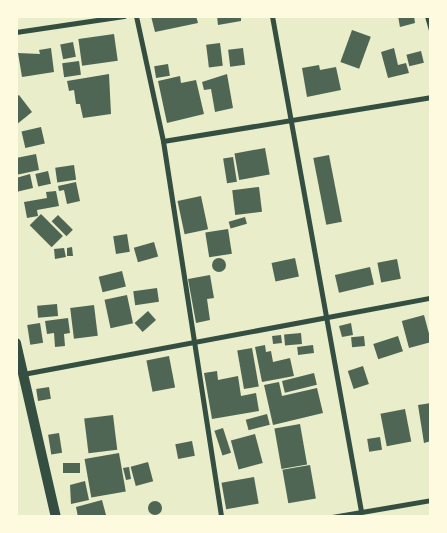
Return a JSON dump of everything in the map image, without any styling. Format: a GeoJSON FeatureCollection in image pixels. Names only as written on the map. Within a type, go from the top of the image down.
{"type":"FeatureCollection","features":[{"type":"Feature","properties":{"kind":"main road"},"geometry":{"type":"LineString","coordinates":[[16,344],[56,517]]}},
{"type":"Feature","properties":{"kind":"street"},"geometry":{"type":"LineString","coordinates":[[16,32],[124,16]]}},
{"type":"Feature","properties":{"kind":"street"},"geometry":{"type":"LineString","coordinates":[[136,16],[163,141],[221,517]]}},
{"type":"Feature","properties":{"kind":"street"},"geometry":{"type":"LineString","coordinates":[[272,16],[328,318],[361,511]]}},
{"type":"Feature","properties":{"kind":"street"},"geometry":{"type":"LineString","coordinates":[[427,16],[431,30]]}},
{"type":"Feature","properties":{"kind":"street"},"geometry":{"type":"LineString","coordinates":[[163,141],[291,118],[431,97]]}},
{"type":"Feature","properties":{"kind":"street"},"geometry":{"type":"LineString","coordinates":[[23,374],[195,340],[328,318],[431,298]]}},
{"type":"Feature","properties":{"kind":"street"},"geometry":{"type":"LineString","coordinates":[[332,517],[431,500]]}},
{"type":"Feature","properties":{"kind":"building"},"geometry":{"type":"Polygon","coordinates":[[[151,16],[196,16],[198,23],[155,32],[151,16]]]}},
{"type":"Feature","properties":{"kind":"building"},"geometry":{"type":"Polygon","coordinates":[[[217,16],[241,16],[241,21],[218,25],[217,16]]]}},
{"type":"Feature","properties":{"kind":"building"},"geometry":{"type":"Polygon","coordinates":[[[398,16],[414,16],[415,23],[400,27],[398,16]]]}},
{"type":"Feature","properties":{"kind":"building"},"geometry":{"type":"Polygon","coordinates":[[[352,30],[371,37],[359,69],[340,62],[352,30]]]}},
{"type":"Feature","properties":{"kind":"building"},"geometry":{"type":"Polygon","coordinates":[[[114,34],[118,61],[82,66],[78,39],[114,34]]]}},
{"type":"Feature","properties":{"kind":"building"},"geometry":{"type":"Polygon","coordinates":[[[73,42],[76,57],[63,59],[60,44],[73,42]]]}},
{"type":"Feature","properties":{"kind":"building"},"geometry":{"type":"Polygon","coordinates":[[[220,43],[223,66],[209,68],[206,45],[220,43]]]}},
{"type":"Feature","properties":{"kind":"building"},"geometry":{"type":"Polygon","coordinates":[[[51,48],[54,72],[22,77],[18,53],[40,54],[39,50],[51,48]]]}},
{"type":"Feature","properties":{"kind":"building"},"geometry":{"type":"Polygon","coordinates":[[[243,48],[245,65],[230,67],[228,50],[243,48]]]}},
{"type":"Feature","properties":{"kind":"building"},"geometry":{"type":"Polygon","coordinates":[[[394,48],[398,65],[406,63],[409,73],[388,78],[381,52],[394,48]]]}},
{"type":"Feature","properties":{"kind":"building"},"geometry":{"type":"Polygon","coordinates":[[[421,51],[424,63],[409,66],[406,55],[421,51]]]}},
{"type":"Feature","properties":{"kind":"building"},"geometry":{"type":"Polygon","coordinates":[[[79,61],[81,75],[64,77],[62,63],[79,61]]]}},
{"type":"Feature","properties":{"kind":"building"},"geometry":{"type":"Polygon","coordinates":[[[168,64],[170,76],[156,78],[154,66],[168,64]]]}},
{"type":"Feature","properties":{"kind":"building"},"geometry":{"type":"Polygon","coordinates":[[[319,65],[320,70],[336,67],[341,90],[307,97],[302,68],[319,65]]]}},
{"type":"Feature","properties":{"kind":"building"},"geometry":{"type":"Polygon","coordinates":[[[109,74],[111,114],[83,118],[80,104],[76,104],[74,90],[69,91],[67,81],[109,74]]]}},
{"type":"Feature","properties":{"kind":"building"},"geometry":{"type":"Polygon","coordinates":[[[227,74],[233,108],[215,112],[211,89],[204,90],[202,82],[227,74]]]}},
{"type":"Feature","properties":{"kind":"building"},"geometry":{"type":"Polygon","coordinates":[[[180,76],[181,83],[196,80],[204,114],[167,123],[158,81],[180,76]]]}},
{"type":"Feature","properties":{"kind":"building"},"geometry":{"type":"Polygon","coordinates":[[[19,95],[32,112],[16,125],[16,97],[19,95]]]}},
{"type":"Feature","properties":{"kind":"building"},"geometry":{"type":"Polygon","coordinates":[[[41,127],[45,144],[25,148],[22,131],[41,127]]]}},
{"type":"Feature","properties":{"kind":"building"},"geometry":{"type":"Polygon","coordinates":[[[265,148],[270,175],[239,180],[234,153],[265,148]]]}},
{"type":"Feature","properties":{"kind":"building"},"geometry":{"type":"Polygon","coordinates":[[[36,154],[39,170],[16,175],[16,158],[36,154]]]}},
{"type":"Feature","properties":{"kind":"building"},"geometry":{"type":"Polygon","coordinates":[[[329,155],[342,222],[326,225],[313,158],[329,155]]]}},
{"type":"Feature","properties":{"kind":"building"},"geometry":{"type":"Polygon","coordinates":[[[233,157],[237,182],[227,183],[223,159],[233,157]]]}},
{"type":"Feature","properties":{"kind":"building"},"geometry":{"type":"Polygon","coordinates":[[[74,165],[76,180],[57,182],[55,168],[74,165]]]}},
{"type":"Feature","properties":{"kind":"building"},"geometry":{"type":"Polygon","coordinates":[[[48,171],[51,184],[38,187],[35,174],[48,171]]]}},
{"type":"Feature","properties":{"kind":"building"},"geometry":{"type":"Polygon","coordinates":[[[30,174],[33,188],[16,192],[16,178],[30,174]]]}},
{"type":"Feature","properties":{"kind":"building"},"geometry":{"type":"Polygon","coordinates":[[[76,182],[80,201],[67,204],[64,190],[59,191],[58,186],[76,182]]]}},
{"type":"Feature","properties":{"kind":"building"},"geometry":{"type":"Polygon","coordinates":[[[259,187],[262,212],[235,215],[232,190],[259,187]]]}},
{"type":"Feature","properties":{"kind":"building"},"geometry":{"type":"Polygon","coordinates":[[[56,191],[59,206],[37,210],[38,216],[27,218],[24,202],[47,198],[46,192],[56,191]]]}},
{"type":"Feature","properties":{"kind":"building"},"geometry":{"type":"Polygon","coordinates":[[[201,196],[208,229],[185,234],[178,201],[201,196]]]}},
{"type":"Feature","properties":{"kind":"building"},"geometry":{"type":"Polygon","coordinates":[[[41,214],[63,236],[52,247],[30,225],[41,214]]]}},
{"type":"Feature","properties":{"kind":"building"},"geometry":{"type":"Polygon","coordinates":[[[58,215],[73,230],[66,236],[52,221],[58,215]]]}},
{"type":"Feature","properties":{"kind":"building"},"geometry":{"type":"Polygon","coordinates":[[[245,217],[247,224],[231,228],[229,222],[245,217]]]}},
{"type":"Feature","properties":{"kind":"building"},"geometry":{"type":"Polygon","coordinates":[[[228,229],[232,254],[209,257],[205,233],[228,229]]]}},
{"type":"Feature","properties":{"kind":"building"},"geometry":{"type":"Polygon","coordinates":[[[127,234],[130,252],[116,254],[113,236],[127,234]]]}},
{"type":"Feature","properties":{"kind":"building"},"geometry":{"type":"Polygon","coordinates":[[[154,242],[158,256],[138,262],[134,248],[154,242]]]}},
{"type":"Feature","properties":{"kind":"building"},"geometry":{"type":"Polygon","coordinates":[[[72,247],[73,256],[67,256],[67,248],[72,247]]]}},
{"type":"Feature","properties":{"kind":"building"},"geometry":{"type":"Polygon","coordinates":[[[64,248],[66,257],[55,259],[54,249],[64,248]]]}},
{"type":"Feature","properties":{"kind":"building"},"geometry":{"type":"Polygon","coordinates":[[[219,258],[224,260],[226,265],[224,270],[219,272],[214,270],[212,265],[214,260],[219,258]]]}},
{"type":"Feature","properties":{"kind":"building"},"geometry":{"type":"Polygon","coordinates":[[[295,258],[299,277],[275,282],[272,263],[295,258]]]}},
{"type":"Feature","properties":{"kind":"building"},"geometry":{"type":"Polygon","coordinates":[[[397,259],[401,279],[381,282],[377,263],[397,259]]]}},
{"type":"Feature","properties":{"kind":"building"},"geometry":{"type":"Polygon","coordinates":[[[370,267],[374,285],[339,293],[335,275],[370,267]]]}},
{"type":"Feature","properties":{"kind":"building"},"geometry":{"type":"Polygon","coordinates":[[[122,271],[126,287],[103,292],[99,277],[122,271]]]}},
{"type":"Feature","properties":{"kind":"building"},"geometry":{"type":"Polygon","coordinates":[[[210,275],[214,298],[207,299],[210,320],[196,323],[188,279],[210,275]]]}},
{"type":"Feature","properties":{"kind":"building"},"geometry":{"type":"Polygon","coordinates":[[[157,288],[159,302],[135,305],[133,291],[157,288]]]}},
{"type":"Feature","properties":{"kind":"building"},"geometry":{"type":"Polygon","coordinates":[[[127,295],[133,323],[111,328],[105,300],[127,295]]]}},
{"type":"Feature","properties":{"kind":"building"},"geometry":{"type":"Polygon","coordinates":[[[57,304],[58,316],[38,318],[37,306],[57,304]]]}},
{"type":"Feature","properties":{"kind":"building"},"geometry":{"type":"Polygon","coordinates":[[[94,305],[98,336],[74,339],[70,308],[94,305]]]}},
{"type":"Feature","properties":{"kind":"building"},"geometry":{"type":"Polygon","coordinates":[[[148,311],[156,320],[143,332],[135,323],[148,311]]]}},
{"type":"Feature","properties":{"kind":"building"},"geometry":{"type":"Polygon","coordinates":[[[424,315],[431,342],[409,348],[402,321],[424,315]]]}},
{"type":"Feature","properties":{"kind":"building"},"geometry":{"type":"Polygon","coordinates":[[[68,318],[70,333],[64,334],[65,346],[55,347],[54,333],[47,334],[45,321],[68,318]]]}},
{"type":"Feature","properties":{"kind":"building"},"geometry":{"type":"Polygon","coordinates":[[[40,323],[43,343],[30,345],[27,325],[40,323]]]}},
{"type":"Feature","properties":{"kind":"building"},"geometry":{"type":"Polygon","coordinates":[[[351,323],[353,335],[342,337],[339,326],[351,323]]]}},
{"type":"Feature","properties":{"kind":"building"},"geometry":{"type":"Polygon","coordinates":[[[301,333],[302,344],[285,345],[284,334],[301,333]]]}},
{"type":"Feature","properties":{"kind":"building"},"geometry":{"type":"Polygon","coordinates":[[[281,335],[282,343],[273,344],[272,336],[281,335]]]}},
{"type":"Feature","properties":{"kind":"building"},"geometry":{"type":"Polygon","coordinates":[[[364,336],[365,346],[352,347],[351,337],[364,336]]]}},
{"type":"Feature","properties":{"kind":"building"},"geometry":{"type":"Polygon","coordinates":[[[398,336],[403,351],[378,359],[373,344],[398,336]]]}},
{"type":"Feature","properties":{"kind":"building"},"geometry":{"type":"Polygon","coordinates":[[[265,345],[266,352],[271,351],[273,362],[290,358],[294,376],[262,382],[255,347],[265,345]]]}},
{"type":"Feature","properties":{"kind":"building"},"geometry":{"type":"Polygon","coordinates":[[[313,345],[314,353],[298,355],[297,347],[313,345]]]}},
{"type":"Feature","properties":{"kind":"building"},"geometry":{"type":"Polygon","coordinates":[[[252,348],[259,386],[244,389],[237,351],[252,348]]]}},
{"type":"Feature","properties":{"kind":"building"},"geometry":{"type":"Polygon","coordinates":[[[169,356],[175,387],[153,392],[146,360],[169,356]]]}},
{"type":"Feature","properties":{"kind":"building"},"geometry":{"type":"Polygon","coordinates":[[[363,366],[369,384],[354,389],[348,371],[363,366]]]}},
{"type":"Feature","properties":{"kind":"building"},"geometry":{"type":"Polygon","coordinates":[[[217,371],[218,380],[238,376],[241,396],[256,393],[259,411],[212,419],[204,373],[217,371]]]}},
{"type":"Feature","properties":{"kind":"building"},"geometry":{"type":"Polygon","coordinates":[[[314,373],[317,385],[285,393],[282,381],[314,373]]]}},
{"type":"Feature","properties":{"kind":"building"},"geometry":{"type":"Polygon","coordinates":[[[279,382],[282,396],[317,388],[323,413],[273,425],[264,385],[279,382]]]}},
{"type":"Feature","properties":{"kind":"building"},"geometry":{"type":"Polygon","coordinates":[[[49,387],[51,399],[38,401],[36,389],[49,387]]]}},
{"type":"Feature","properties":{"kind":"building"},"geometry":{"type":"Polygon","coordinates":[[[431,403],[431,441],[424,443],[418,405],[431,403]]]}},
{"type":"Feature","properties":{"kind":"building"},"geometry":{"type":"Polygon","coordinates":[[[405,409],[411,441],[387,446],[380,414],[405,409]]]}},
{"type":"Feature","properties":{"kind":"building"},"geometry":{"type":"Polygon","coordinates":[[[267,414],[270,425],[249,430],[246,420],[267,414]]]}},
{"type":"Feature","properties":{"kind":"building"},"geometry":{"type":"Polygon","coordinates":[[[113,415],[117,450],[88,453],[84,419],[113,415]]]}},
{"type":"Feature","properties":{"kind":"building"},"geometry":{"type":"Polygon","coordinates":[[[300,424],[307,464],[282,469],[274,429],[300,424]]]}},
{"type":"Feature","properties":{"kind":"building"},"geometry":{"type":"Polygon","coordinates":[[[223,428],[231,453],[222,456],[214,431],[223,428]]]}},
{"type":"Feature","properties":{"kind":"building"},"geometry":{"type":"Polygon","coordinates":[[[59,433],[62,453],[51,454],[48,435],[59,433]]]}},
{"type":"Feature","properties":{"kind":"building"},"geometry":{"type":"Polygon","coordinates":[[[255,434],[263,463],[239,469],[231,440],[255,434]]]}},
{"type":"Feature","properties":{"kind":"building"},"geometry":{"type":"Polygon","coordinates":[[[380,437],[382,450],[369,452],[367,439],[380,437]]]}},
{"type":"Feature","properties":{"kind":"building"},"geometry":{"type":"Polygon","coordinates":[[[192,441],[195,456],[178,459],[175,444],[192,441]]]}},
{"type":"Feature","properties":{"kind":"building"},"geometry":{"type":"Polygon","coordinates":[[[119,453],[126,491],[91,497],[85,459],[119,453]]]}},
{"type":"Feature","properties":{"kind":"building"},"geometry":{"type":"Polygon","coordinates":[[[148,462],[153,481],[136,486],[131,467],[148,462]]]}},
{"type":"Feature","properties":{"kind":"building"},"geometry":{"type":"Polygon","coordinates":[[[63,463],[80,463],[80,473],[63,473],[63,463]]]}},
{"type":"Feature","properties":{"kind":"building"},"geometry":{"type":"Polygon","coordinates":[[[310,465],[316,498],[288,503],[282,470],[310,465]]]}},
{"type":"Feature","properties":{"kind":"building"},"geometry":{"type":"Polygon","coordinates":[[[129,467],[131,479],[126,480],[123,468],[129,467]]]}},
{"type":"Feature","properties":{"kind":"building"},"geometry":{"type":"Polygon","coordinates":[[[254,477],[259,504],[226,509],[222,483],[254,477]]]}},
{"type":"Feature","properties":{"kind":"building"},"geometry":{"type":"Polygon","coordinates":[[[85,481],[89,500],[71,504],[70,485],[85,481]]]}},
{"type":"Feature","properties":{"kind":"building"},"geometry":{"type":"Polygon","coordinates":[[[102,500],[106,515],[78,517],[76,507],[102,500]]]}},
{"type":"Feature","properties":{"kind":"building"},"geometry":{"type":"Polygon","coordinates":[[[155,501],[160,503],[162,508],[160,513],[155,515],[150,513],[148,508],[150,503],[155,501]]]}}]}
